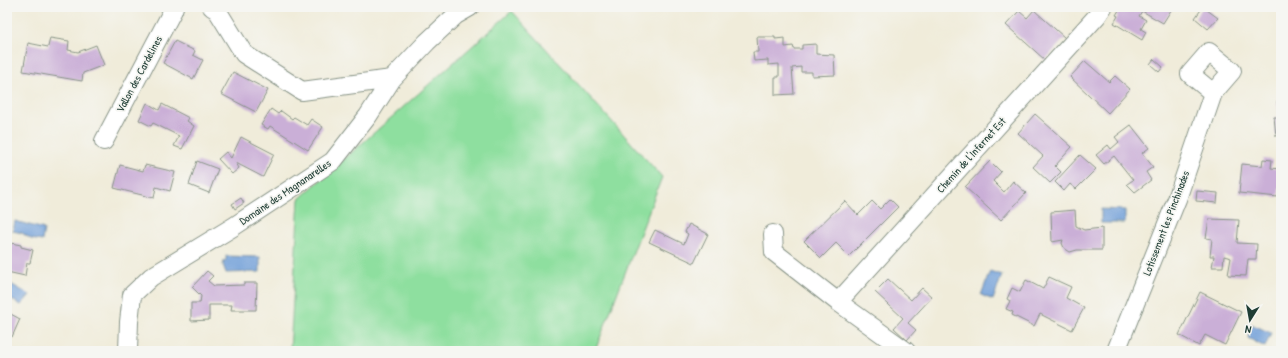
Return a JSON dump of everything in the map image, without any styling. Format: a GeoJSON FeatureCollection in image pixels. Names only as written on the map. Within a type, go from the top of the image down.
{"type":"FeatureCollection","features":[{"type":"Feature","properties":{"kind":"street","name":"Vallon des Cardelines"},"geometry":{"type":"LineString","coordinates":[[104,141],[174,10],[174,7]]}},
{"type":"Feature","properties":{"kind":"street"},"geometry":{"type":"LineString","coordinates":[[212,7],[217,10],[244,54],[302,91],[392,79]]}},
{"type":"Feature","properties":{"kind":"street","name":"Domaine des Magnanarelles"},"geometry":{"type":"LineString","coordinates":[[128,351],[132,295],[152,277],[233,227],[333,161],[368,116],[392,79],[427,42],[456,15],[470,7]]}},
{"type":"Feature","properties":{"kind":"street","name":"Chemin de l'Infernet Est"},"geometry":{"type":"LineString","coordinates":[[838,302],[1092,22],[1103,7]]}},
{"type":"Feature","properties":{"kind":"street","name":"Lotissement les Pinchinades"},"geometry":{"type":"LineString","coordinates":[[1116,351],[1177,199],[1213,93]]}},
{"type":"Feature","properties":{"kind":"street"},"geometry":{"type":"LineString","coordinates":[[773,234],[774,252],[838,302],[906,351]]}},
{"type":"Feature","properties":{"kind":"green space"},"geometry":{"type":"Polygon","coordinates":[[[512,11],[662,177],[595,351],[290,351],[299,199],[512,11]]]}},
{"type":"Feature","properties":{"kind":"water"},"geometry":{"type":"Polygon","coordinates":[[[1101,209],[1125,210],[1125,223],[1101,223],[1101,209]]]}},
{"type":"Feature","properties":{"kind":"water"},"geometry":{"type":"Polygon","coordinates":[[[15,221],[44,229],[42,241],[31,239],[22,233],[13,231],[15,221]]]}},
{"type":"Feature","properties":{"kind":"water"},"geometry":{"type":"Polygon","coordinates":[[[226,256],[260,257],[260,272],[226,273],[223,265],[224,261],[226,260],[226,256]]]}},
{"type":"Feature","properties":{"kind":"water"},"geometry":{"type":"Polygon","coordinates":[[[990,271],[1002,275],[993,300],[981,295],[990,271]]]}},
{"type":"Feature","properties":{"kind":"water"},"geometry":{"type":"Polygon","coordinates":[[[9,283],[30,295],[21,305],[7,297],[7,287],[9,283]]]}},
{"type":"Feature","properties":{"kind":"water"},"geometry":{"type":"Polygon","coordinates":[[[1251,324],[1271,333],[1265,347],[1248,338],[1251,324]]]}},
{"type":"Feature","properties":{"kind":"building"},"geometry":{"type":"Polygon","coordinates":[[[1121,7],[1173,7],[1163,23],[1142,11],[1139,16],[1146,20],[1141,29],[1146,32],[1142,40],[1114,23],[1118,16],[1116,15],[1121,7]]]}},
{"type":"Feature","properties":{"kind":"building"},"geometry":{"type":"Polygon","coordinates":[[[1203,7],[1218,18],[1208,29],[1195,18],[1203,7]]]}},
{"type":"Feature","properties":{"kind":"building"},"geometry":{"type":"Polygon","coordinates":[[[1034,10],[1065,38],[1045,60],[1006,25],[1019,11],[1027,18],[1034,10]]]}},
{"type":"Feature","properties":{"kind":"building"},"geometry":{"type":"Polygon","coordinates":[[[757,37],[775,37],[775,39],[785,38],[785,47],[793,46],[794,49],[802,49],[802,45],[816,44],[816,54],[834,55],[835,75],[812,76],[812,72],[801,72],[801,67],[792,68],[794,94],[775,95],[775,77],[779,77],[779,64],[768,65],[768,60],[754,61],[753,52],[758,52],[757,37]]]}},
{"type":"Feature","properties":{"kind":"building"},"geometry":{"type":"Polygon","coordinates":[[[50,38],[69,41],[68,50],[78,52],[96,45],[104,65],[83,73],[82,81],[23,71],[28,43],[48,47],[50,38]]]}},
{"type":"Feature","properties":{"kind":"building"},"geometry":{"type":"Polygon","coordinates":[[[175,41],[195,51],[193,55],[203,60],[193,79],[163,63],[175,41]]]}},
{"type":"Feature","properties":{"kind":"building"},"geometry":{"type":"Polygon","coordinates":[[[1154,59],[1163,67],[1159,72],[1150,64],[1154,59]]]}},
{"type":"Feature","properties":{"kind":"building"},"geometry":{"type":"Polygon","coordinates":[[[1085,61],[1109,82],[1115,76],[1130,89],[1108,113],[1070,77],[1085,61]]]}},
{"type":"Feature","properties":{"kind":"building"},"geometry":{"type":"Polygon","coordinates":[[[233,72],[268,90],[256,112],[221,94],[233,72]]]}},
{"type":"Feature","properties":{"kind":"building"},"geometry":{"type":"Polygon","coordinates":[[[1281,100],[1281,135],[1276,136],[1274,117],[1279,117],[1277,101],[1281,100]]]}},
{"type":"Feature","properties":{"kind":"building"},"geometry":{"type":"Polygon","coordinates":[[[147,103],[159,110],[162,104],[189,118],[187,121],[194,126],[182,149],[174,146],[179,136],[153,123],[151,126],[139,120],[147,103]]]}},
{"type":"Feature","properties":{"kind":"building"},"geometry":{"type":"Polygon","coordinates":[[[271,109],[278,114],[281,111],[292,119],[294,117],[307,125],[311,119],[323,127],[308,150],[270,126],[268,129],[261,125],[271,109]]]}},
{"type":"Feature","properties":{"kind":"building"},"geometry":{"type":"Polygon","coordinates":[[[1035,114],[1072,147],[1055,166],[1061,172],[1050,183],[1033,167],[1043,156],[1018,133],[1035,114]]]}},
{"type":"Feature","properties":{"kind":"building"},"geometry":{"type":"Polygon","coordinates":[[[1131,125],[1149,148],[1142,153],[1153,167],[1146,172],[1151,180],[1135,192],[1127,184],[1133,180],[1114,156],[1104,164],[1096,155],[1108,145],[1111,149],[1119,142],[1115,137],[1131,125]]]}},
{"type":"Feature","properties":{"kind":"building"},"geometry":{"type":"Polygon","coordinates":[[[241,137],[274,154],[263,177],[236,163],[239,168],[232,174],[218,159],[226,152],[231,158],[241,137]]]}},
{"type":"Feature","properties":{"kind":"building"},"geometry":{"type":"Polygon","coordinates":[[[1080,155],[1096,169],[1076,189],[1070,184],[1064,191],[1055,182],[1080,155]]]}},
{"type":"Feature","properties":{"kind":"building"},"geometry":{"type":"Polygon","coordinates":[[[1263,159],[1272,160],[1271,168],[1281,169],[1278,197],[1239,193],[1242,164],[1262,166],[1263,159]]]}},
{"type":"Feature","properties":{"kind":"building"},"geometry":{"type":"Polygon","coordinates":[[[197,161],[218,169],[209,193],[189,185],[197,161]]]}},
{"type":"Feature","properties":{"kind":"building"},"geometry":{"type":"Polygon","coordinates":[[[990,161],[1001,172],[993,181],[1004,192],[1013,181],[1026,193],[1001,220],[965,187],[990,161]]]}},
{"type":"Feature","properties":{"kind":"building"},"geometry":{"type":"Polygon","coordinates":[[[120,165],[143,171],[145,165],[175,172],[170,191],[156,187],[154,198],[114,188],[120,165]]]}},
{"type":"Feature","properties":{"kind":"building"},"geometry":{"type":"Polygon","coordinates":[[[1197,191],[1218,193],[1217,203],[1196,201],[1197,191]]]}},
{"type":"Feature","properties":{"kind":"building"},"geometry":{"type":"Polygon","coordinates":[[[241,198],[244,203],[235,209],[232,204],[241,198]]]}},
{"type":"Feature","properties":{"kind":"building"},"geometry":{"type":"Polygon","coordinates":[[[890,199],[898,207],[849,256],[836,243],[821,258],[804,241],[845,201],[858,215],[872,201],[880,209],[890,199]]]}},
{"type":"Feature","properties":{"kind":"building"},"geometry":{"type":"Polygon","coordinates":[[[1075,210],[1076,226],[1084,230],[1102,228],[1102,250],[1077,250],[1070,252],[1064,248],[1062,243],[1063,240],[1052,242],[1051,212],[1075,210]]]}},
{"type":"Feature","properties":{"kind":"building"},"geometry":{"type":"Polygon","coordinates":[[[1209,219],[1239,220],[1237,243],[1257,244],[1256,259],[1248,259],[1246,276],[1228,275],[1231,258],[1224,256],[1223,267],[1212,267],[1214,256],[1210,256],[1212,239],[1206,238],[1209,219]]]}},
{"type":"Feature","properties":{"kind":"building"},"geometry":{"type":"Polygon","coordinates":[[[689,224],[708,234],[694,263],[649,242],[655,230],[684,244],[688,234],[685,232],[689,224]]]}},
{"type":"Feature","properties":{"kind":"building"},"geometry":{"type":"Polygon","coordinates":[[[11,243],[33,250],[30,263],[27,263],[25,276],[7,272],[7,248],[10,249],[11,243]]]}},
{"type":"Feature","properties":{"kind":"building"},"geometry":{"type":"Polygon","coordinates":[[[207,271],[213,276],[208,281],[214,286],[257,283],[256,310],[231,310],[232,305],[209,305],[209,320],[191,321],[191,303],[200,303],[201,296],[192,287],[207,271]]]}},
{"type":"Feature","properties":{"kind":"building"},"geometry":{"type":"Polygon","coordinates":[[[1049,277],[1071,287],[1066,298],[1084,308],[1072,330],[1040,314],[1034,326],[1012,315],[1013,312],[1006,309],[1010,301],[1007,299],[1012,288],[1020,292],[1026,280],[1043,289],[1049,277]]]}},
{"type":"Feature","properties":{"kind":"building"},"geometry":{"type":"Polygon","coordinates":[[[888,279],[911,300],[922,288],[932,297],[908,323],[916,330],[907,340],[894,328],[903,318],[875,292],[888,279]]]}},
{"type":"Feature","properties":{"kind":"building"},"geometry":{"type":"Polygon","coordinates":[[[1200,292],[1241,312],[1225,345],[1205,335],[1199,346],[1179,335],[1200,292]]]}},
{"type":"Feature","properties":{"kind":"building"},"geometry":{"type":"Polygon","coordinates":[[[7,312],[20,319],[12,337],[7,335],[7,312]]]}}]}
